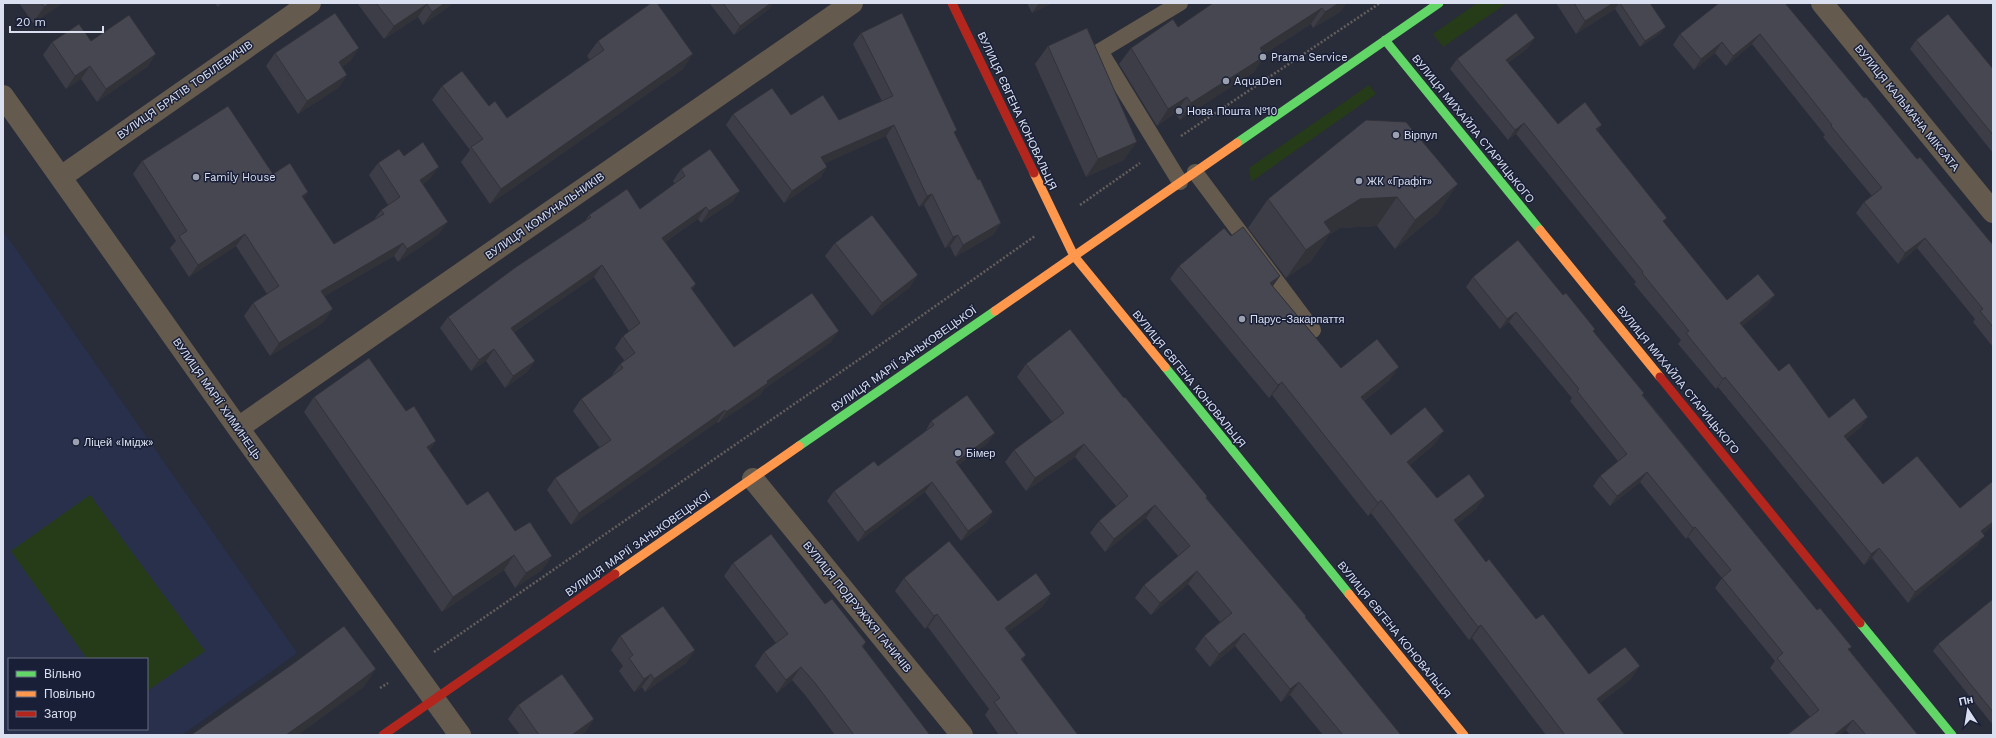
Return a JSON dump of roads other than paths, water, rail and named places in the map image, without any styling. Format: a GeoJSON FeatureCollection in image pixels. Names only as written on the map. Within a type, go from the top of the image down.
{"type":"FeatureCollection","features":[{"type":"Feature","properties":{"kind":"street","name":"ВУЛИЦЯ БРАТІВ ТОБІЛЕВИЧІВ"},"geometry":{"type":"LineString","coordinates":[[61,177],[310,3]]}},
{"type":"Feature","properties":{"kind":"street","name":"ВУЛИЦЯ КОМУНАЛЬНИКІВ"},"geometry":{"type":"LineString","coordinates":[[238,428],[852,3]]}},
{"type":"Feature","properties":{"kind":"street","name":"ВУЛИЦЯ ЄВГЕНА КОНОВАЛЬЦЯ"},"geometry":{"type":"LineString","coordinates":[[952,3],[1056,222],[1074,256],[1464,735]]}},
{"type":"Feature","properties":{"kind":"street","name":"ВУЛИЦЯ КАЛЬМАНА МІКСАТА"},"geometry":{"type":"LineString","coordinates":[[1822,3],[1993,212]]}},
{"type":"Feature","properties":{"kind":"street","name":"ВУЛИЦЯ МАРІЇ ЗАНЬКОВЕЦЬКОЇ"},"geometry":{"type":"LineString","coordinates":[[383,735],[1385,40],[1433,5]]}},
{"type":"Feature","properties":{"kind":"street","name":"ВУЛИЦЯ МИХАЙЛА СТАРИЦЬКОГО"},"geometry":{"type":"LineString","coordinates":[[1385,40],[1952,735]]}},
{"type":"Feature","properties":{"kind":"street","name":"ВУЛИЦЯ МАРІЇ ХИМИНЕЦЬ"},"geometry":{"type":"LineString","coordinates":[[3,96],[238,428],[460,735]]}},
{"type":"Feature","properties":{"kind":"street","name":"ВУЛИЦЯ ПОДРУЖЖЯ ГАНИЧІВ"},"geometry":{"type":"LineString","coordinates":[[753,479],[962,735]]}},
{"type":"Feature","properties":{"kind":"lane"},"geometry":{"type":"LineString","coordinates":[[1180,3],[1100,51],[1180,182]]}},
{"type":"Feature","properties":{"kind":"lane"},"geometry":{"type":"LineString","coordinates":[[1195,172],[1313,330]]}},
{"type":"Feature","properties":{"kind":"place","name":"Prama Service"},"geometry":{"type":"Point","coordinates":[1263,57]}},
{"type":"Feature","properties":{"kind":"place","name":"AquaDen"},"geometry":{"type":"Point","coordinates":[1226,81]}},
{"type":"Feature","properties":{"kind":"place","name":"Нова Пошта №10"},"geometry":{"type":"Point","coordinates":[1179,111]}},
{"type":"Feature","properties":{"kind":"place","name":"Вірпул"},"geometry":{"type":"Point","coordinates":[1396,135]}},
{"type":"Feature","properties":{"kind":"place","name":"Family House"},"geometry":{"type":"Point","coordinates":[196,177]}},
{"type":"Feature","properties":{"kind":"place","name":"ЖК «Графіт»"},"geometry":{"type":"Point","coordinates":[1359,181]}},
{"type":"Feature","properties":{"kind":"place","name":"Парус-Закарпаття"},"geometry":{"type":"Point","coordinates":[1242,319]}},
{"type":"Feature","properties":{"kind":"place","name":"Ліцей «Імідж»"},"geometry":{"type":"Point","coordinates":[76,442]}},
{"type":"Feature","properties":{"kind":"place","name":"Бімер"},"geometry":{"type":"Point","coordinates":[958,453]}}]}
